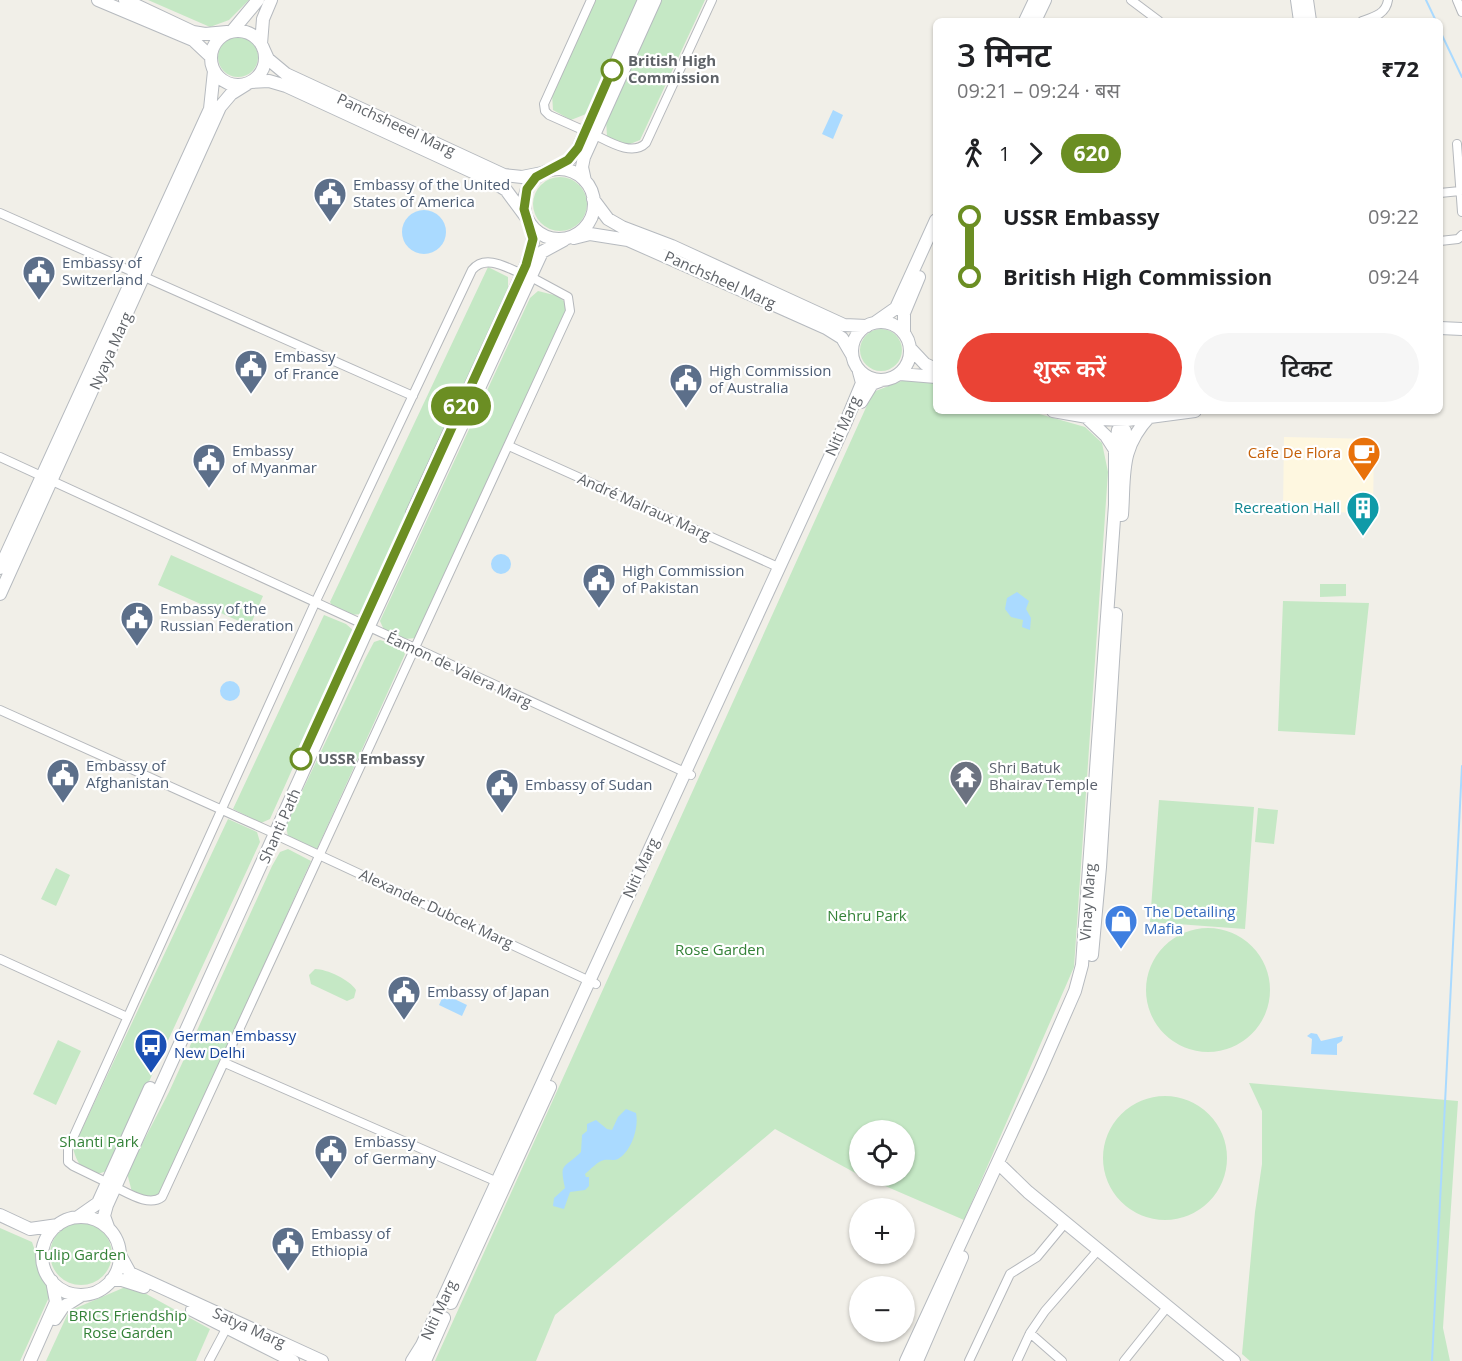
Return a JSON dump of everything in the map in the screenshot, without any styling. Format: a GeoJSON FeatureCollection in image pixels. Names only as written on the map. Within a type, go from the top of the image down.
{"type":"FeatureCollection","features":[{"type":"Feature","properties":{"kind":"main road"},"geometry":{"type":"LineString","coordinates":[[98,0],[193,40],[210,57],[214,71],[228,84],[269,81],[286,86],[490,180],[506,190],[526,217],[532,231],[539,236],[569,239],[590,221],[593,199],[585,181],[582,166],[589,133],[644,0]]}},
{"type":"Feature","properties":{"kind":"main road"},"geometry":{"type":"LineString","coordinates":[[125,0],[193,32],[249,33],[262,46]]}},
{"type":"Feature","properties":{"kind":"main road"},"geometry":{"type":"LineString","coordinates":[[210,57],[219,37],[231,31],[258,0]]}},
{"type":"Feature","properties":{"kind":"main road"},"geometry":{"type":"LineString","coordinates":[[249,83],[262,71],[265,63],[262,46],[263,19],[271,0]]}},
{"type":"Feature","properties":{"kind":"main road"},"geometry":{"type":"LineString","coordinates":[[526,217],[525,196],[531,183],[542,173],[568,160],[589,133],[655,0]]}},
{"type":"Feature","properties":{"kind":"main road"},"geometry":{"type":"LineString","coordinates":[[1026,18],[1035,0]]}},
{"type":"Feature","properties":{"kind":"main road"},"geometry":{"type":"LineString","coordinates":[[1036,18],[1045,0]]}},
{"type":"Feature","properties":{"kind":"main road"},"geometry":{"type":"LineString","coordinates":[[1298,0],[1300,18]]}},
{"type":"Feature","properties":{"kind":"main road"},"geometry":{"type":"LineString","coordinates":[[1307,0],[1310,18]]}},
{"type":"Feature","properties":{"kind":"main road","name":"Panchsheeel Marg"},"geometry":{"type":"LineString","coordinates":[[262,46],[268,59],[286,74],[504,175],[522,177],[542,173]]}},
{"type":"Feature","properties":{"kind":"main road","name":"Nyaya Marg"},"geometry":{"type":"LineString","coordinates":[[140,276],[210,109],[214,71]]}},
{"type":"Feature","properties":{"kind":"main road","name":"Nyaya Marg"},"geometry":{"type":"LineString","coordinates":[[0,594],[47,480],[220,107],[231,94],[249,83]]}},
{"type":"Feature","properties":{"kind":"main road"},"geometry":{"type":"LineString","coordinates":[[557,167],[572,171],[585,181]]}},
{"type":"Feature","properties":{"kind":"main road","name":"Panchsheel Marg"},"geometry":{"type":"LineString","coordinates":[[593,199],[608,219],[622,227],[672,246],[844,325],[871,324]]}},
{"type":"Feature","properties":{"kind":"main road"},"geometry":{"type":"LineString","coordinates":[[910,348],[907,365],[891,380],[880,381],[859,372],[852,355],[854,339],[871,324],[896,308],[933,227]]}},
{"type":"Feature","properties":{"kind":"main road","name":"Shanti Path"},"geometry":{"type":"LineString","coordinates":[[526,275],[533,242],[532,231]]}},
{"type":"Feature","properties":{"kind":"main road","name":"Panchsheel Marg"},"geometry":{"type":"LineString","coordinates":[[569,239],[590,234],[614,237],[654,251],[826,328],[842,338],[852,355]]}},
{"type":"Feature","properties":{"kind":"main road","name":"Shanti Path"},"geometry":{"type":"LineString","coordinates":[[78,1217],[96,1206],[110,1185],[526,275],[542,252],[569,239]]}},
{"type":"Feature","properties":{"kind":"main road"},"geometry":{"type":"LineString","coordinates":[[933,246],[904,313],[904,333],[910,348],[925,363],[933,367]]}},
{"type":"Feature","properties":{"kind":"main road"},"geometry":{"type":"LineString","coordinates":[[871,324],[893,324],[904,333]]}},
{"type":"Feature","properties":{"kind":"main road"},"geometry":{"type":"LineString","coordinates":[[1443,328],[1462,329]]}},
{"type":"Feature","properties":{"kind":"main road"},"geometry":{"type":"LineString","coordinates":[[1443,336],[1462,337]]}},
{"type":"Feature","properties":{"kind":"main road","name":"Niti Marg"},"geometry":{"type":"LineString","coordinates":[[425,1361],[778,567],[858,394],[862,383],[859,372]]}},
{"type":"Feature","properties":{"kind":"main road"},"geometry":{"type":"LineString","coordinates":[[900,374],[933,377]]}},
{"type":"Feature","properties":{"kind":"main road","name":"Niti Marg"},"geometry":{"type":"LineString","coordinates":[[687,774],[864,396],[872,384],[880,381]]}},
{"type":"Feature","properties":{"kind":"main road"},"geometry":{"type":"LineString","coordinates":[[1070,414],[1127,420],[1168,414]]}},
{"type":"Feature","properties":{"kind":"main road"},"geometry":{"type":"LineString","coordinates":[[1086,417],[1120,450],[1150,416]]}},
{"type":"Feature","properties":{"kind":"main road","name":"Vinay Marg"},"geometry":{"type":"LineString","coordinates":[[917,1361],[1075,991],[1082,965],[1120,450]]}},
{"type":"Feature","properties":{"kind":"main road","name":"Nyaya Marg"},"geometry":{"type":"LineString","coordinates":[[0,568],[47,480]]}},
{"type":"Feature","properties":{"kind":"main road"},"geometry":{"type":"LineString","coordinates":[[1001,1166],[1234,1361]]}},
{"type":"Feature","properties":{"kind":"main road","name":"Vinay Marg"},"geometry":{"type":"LineString","coordinates":[[906,1361],[1001,1166]]}},
{"type":"Feature","properties":{"kind":"main road","name":"Niti Marg"},"geometry":{"type":"LineString","coordinates":[[412,1361],[502,1184]]}},
{"type":"Feature","properties":{"kind":"main road","name":"Shanti Path"},"geometry":{"type":"LineString","coordinates":[[108,1227],[105,1211],[110,1185]]}},
{"type":"Feature","properties":{"kind":"main road"},"geometry":{"type":"LineString","coordinates":[[0,1215],[30,1229],[58,1225],[78,1217],[94,1219],[108,1227],[118,1244],[120,1254],[118,1268],[111,1280],[102,1289],[82,1295],[63,1307],[36,1361]]}},
{"type":"Feature","properties":{"kind":"main road"},"geometry":{"type":"LineString","coordinates":[[0,1222],[38,1243],[56,1302],[30,1361]]}},
{"type":"Feature","properties":{"kind":"main road"},"geometry":{"type":"LineString","coordinates":[[43,1259],[46,1240],[58,1225]]}},
{"type":"Feature","properties":{"kind":"main road","name":"Satya Marg"},"geometry":{"type":"LineString","coordinates":[[120,1254],[130,1273],[322,1361]]}},
{"type":"Feature","properties":{"kind":"main road"},"geometry":{"type":"LineString","coordinates":[[51,1280],[65,1291],[82,1295]]}},
{"type":"Feature","properties":{"kind":"main road","name":"Satya Marg"},"geometry":{"type":"LineString","coordinates":[[111,1280],[137,1283],[293,1361]]}},
{"type":"Feature","properties":{"kind":"street"},"geometry":{"type":"LineString","coordinates":[[591,0],[544,104],[545,111],[549,115],[626,148],[641,147],[645,143],[712,0]]}},
{"type":"Feature","properties":{"kind":"street"},"geometry":{"type":"LineString","coordinates":[[1370,18],[1382,13],[1387,8],[1388,0]]}},
{"type":"Feature","properties":{"kind":"street"},"geometry":{"type":"LineString","coordinates":[[1457,0],[1462,12]]}},
{"type":"Feature","properties":{"kind":"street"},"geometry":{"type":"LineString","coordinates":[[1136,2],[1155,18]]}},
{"type":"Feature","properties":{"kind":"street"},"geometry":{"type":"LineString","coordinates":[[1457,144],[1462,212]]}},
{"type":"Feature","properties":{"kind":"street"},"geometry":{"type":"LineString","coordinates":[[1443,193],[1460,191]]}},
{"type":"Feature","properties":{"kind":"street"},"geometry":{"type":"LineString","coordinates":[[0,213],[413,396]]}},
{"type":"Feature","properties":{"kind":"street"},"geometry":{"type":"LineString","coordinates":[[1443,241],[1458,239],[1462,235]]}},
{"type":"Feature","properties":{"kind":"street"},"geometry":{"type":"LineString","coordinates":[[485,262],[496,264],[526,275],[568,297],[570,311],[225,1063],[162,1197],[153,1202],[144,1200],[73,1166],[68,1162],[68,1149],[315,603],[413,396],[477,264],[485,262]]}},
{"type":"Feature","properties":{"kind":"street","name":"André Malraux Marg"},"geometry":{"type":"LineString","coordinates":[[509,446],[778,567]]}},
{"type":"Feature","properties":{"kind":"street","name":"Éamon de Valera Marg"},"geometry":{"type":"LineString","coordinates":[[0,457],[687,774]]}},
{"type":"Feature","properties":{"kind":"street","name":"Alexander Dubcek Marg"},"geometry":{"type":"LineString","coordinates":[[0,710],[593,982]]}},
{"type":"Feature","properties":{"kind":"street"},"geometry":{"type":"LineString","coordinates":[[0,959],[127,1017]]}},
{"type":"Feature","properties":{"kind":"street"},"geometry":{"type":"LineString","coordinates":[[225,1063],[502,1184]]}},
{"type":"Feature","properties":{"kind":"street"},"geometry":{"type":"LineString","coordinates":[[969,1361],[1010,1274],[1036,1257],[1066,1222]]}},
{"type":"Feature","properties":{"kind":"street"},"geometry":{"type":"LineString","coordinates":[[1017,1361],[1030,1333],[1045,1311],[1099,1249]]}},
{"type":"Feature","properties":{"kind":"street"},"geometry":{"type":"LineString","coordinates":[[1124,1361],[1168,1306]]}},
{"type":"Feature","properties":{"kind":"street"},"geometry":{"type":"LineString","coordinates":[[209,1361],[226,1329]]}},
{"type":"Feature","properties":{"kind":"street"},"geometry":{"type":"LineString","coordinates":[[1030,1333],[1062,1361]]}},
{"type":"Feature","properties":{"kind":"shaded area"},"geometry":{"type":"Polygon","coordinates":[[[1284,437],[1374,439],[1373,513],[1283,511],[1284,437]]]}},
{"type":"Feature","properties":{"kind":"green space"},"geometry":{"type":"Polygon","coordinates":[[[148,0],[249,0],[229,20],[210,27],[148,0]]]}},
{"type":"Feature","properties":{"kind":"green space"},"geometry":{"type":"Polygon","coordinates":[[[594,0],[638,0],[586,114],[571,120],[553,110],[552,94],[594,0]]]}},
{"type":"Feature","properties":{"kind":"green space"},"geometry":{"type":"Polygon","coordinates":[[[660,0],[705,0],[640,140],[625,146],[607,136],[606,120],[660,0]]]}},
{"type":"Feature","properties":{"kind":"green space"},"geometry":{"type":"Polygon","coordinates":[[[238,37],[246,38],[252,43],[257,49],[257,65],[252,71],[246,76],[238,77],[230,76],[224,71],[219,65],[218,57],[219,49],[224,43],[230,38],[238,37]]]}},
{"type":"Feature","properties":{"kind":"green space"},"geometry":{"type":"Polygon","coordinates":[[[555,177],[565,177],[575,181],[583,189],[587,204],[583,219],[575,227],[565,231],[555,231],[545,227],[537,219],[533,209],[533,199],[537,189],[545,181],[555,177]]]}},
{"type":"Feature","properties":{"kind":"green space"},"geometry":{"type":"Polygon","coordinates":[[[488,267],[508,277],[508,291],[362,614],[350,615],[333,607],[330,602],[488,267]]]}},
{"type":"Feature","properties":{"kind":"green space"},"geometry":{"type":"Polygon","coordinates":[[[538,291],[558,296],[568,305],[416,638],[405,639],[384,630],[380,621],[530,298],[538,291]]]}},
{"type":"Feature","properties":{"kind":"green space"},"geometry":{"type":"Polygon","coordinates":[[[881,329],[896,335],[902,350],[896,365],[881,371],[866,365],[860,350],[866,335],[881,329]]]}},
{"type":"Feature","properties":{"kind":"green space","name":"Nehru Park"},"geometry":{"type":"Polygon","coordinates":[[[912,377],[933,383],[933,414],[1040,414],[1085,427],[1102,443],[1108,472],[1074,967],[964,1220],[885,1186],[915,1186],[915,1120],[849,1120],[849,1170],[775,1129],[555,1315],[536,1361],[435,1361],[873,392],[912,377]]]}},
{"type":"Feature","properties":{"kind":"green space"},"geometry":{"type":"Polygon","coordinates":[[[171,555],[263,596],[250,626],[158,585],[171,555]]]}},
{"type":"Feature","properties":{"kind":"green space"},"geometry":{"type":"Polygon","coordinates":[[[1320,584],[1346,584],[1346,596],[1320,597],[1320,584]]]}},
{"type":"Feature","properties":{"kind":"green space"},"geometry":{"type":"Polygon","coordinates":[[[1283,601],[1369,603],[1355,735],[1278,731],[1283,601]]]}},
{"type":"Feature","properties":{"kind":"green space"},"geometry":{"type":"Polygon","coordinates":[[[324,615],[346,624],[354,631],[270,819],[261,823],[233,809],[324,615]]]}},
{"type":"Feature","properties":{"kind":"green space"},"geometry":{"type":"Polygon","coordinates":[[[380,640],[401,647],[405,654],[317,849],[288,837],[286,825],[365,659],[374,642],[380,640]]]}},
{"type":"Feature","properties":{"kind":"green space"},"geometry":{"type":"Polygon","coordinates":[[[1159,800],[1254,807],[1245,929],[1150,922],[1159,800]]]}},
{"type":"Feature","properties":{"kind":"green space"},"geometry":{"type":"Polygon","coordinates":[[[1258,808],[1278,810],[1274,844],[1255,842],[1258,808]]]}},
{"type":"Feature","properties":{"kind":"green space","name":"Shanti Park"},"geometry":{"type":"Polygon","coordinates":[[[228,819],[257,832],[260,842],[108,1170],[95,1174],[90,1173],[77,1161],[73,1148],[228,819]]]}},
{"type":"Feature","properties":{"kind":"green space","name":"Shanti Park"},"geometry":{"type":"Polygon","coordinates":[[[288,849],[311,861],[160,1196],[153,1198],[132,1192],[127,1173],[169,1092],[272,866],[280,852],[288,849]]]}},
{"type":"Feature","properties":{"kind":"green space"},"geometry":{"type":"Polygon","coordinates":[[[56,868],[70,875],[56,906],[41,899],[56,868]]]}},
{"type":"Feature","properties":{"kind":"green space"},"geometry":{"type":"Polygon","coordinates":[[[1208,928],[1232,933],[1243,938],[1252,946],[1260,955],[1265,966],[1270,990],[1265,1014],[1260,1025],[1252,1034],[1243,1042],[1232,1047],[1208,1052],[1184,1047],[1173,1042],[1164,1034],[1156,1025],[1151,1014],[1146,990],[1151,966],[1156,955],[1164,946],[1173,938],[1184,933],[1208,928]]]}},
{"type":"Feature","properties":{"kind":"green space"},"geometry":{"type":"Polygon","coordinates":[[[315,969],[332,973],[349,982],[356,990],[354,998],[347,1001],[311,984],[309,975],[315,969]]]}},
{"type":"Feature","properties":{"kind":"green space"},"geometry":{"type":"Polygon","coordinates":[[[58,1040],[81,1051],[56,1105],[33,1094],[58,1040]]]}},
{"type":"Feature","properties":{"kind":"green space"},"geometry":{"type":"Polygon","coordinates":[[[1249,1083],[1458,1101],[1443,1328],[1450,1361],[1250,1361],[1242,1354],[1255,1212],[1262,1164],[1262,1111],[1249,1083]]]}},
{"type":"Feature","properties":{"kind":"green space"},"geometry":{"type":"Polygon","coordinates":[[[1165,1096],[1189,1100],[1209,1114],[1223,1134],[1227,1158],[1223,1182],[1209,1202],[1189,1216],[1165,1220],[1141,1216],[1121,1202],[1107,1182],[1103,1158],[1107,1134],[1121,1114],[1141,1100],[1165,1096]]]}},
{"type":"Feature","properties":{"kind":"green space","name":"Tulip Garden"},"geometry":{"type":"Polygon","coordinates":[[[75,1223],[87,1223],[103,1232],[110,1242],[112,1254],[110,1266],[103,1276],[87,1285],[75,1285],[64,1280],[55,1271],[50,1260],[50,1248],[55,1237],[64,1228],[75,1223]]]}},
{"type":"Feature","properties":{"kind":"green space"},"geometry":{"type":"Polygon","coordinates":[[[0,1228],[32,1242],[50,1295],[20,1361],[0,1361],[0,1228]]]}},
{"type":"Feature","properties":{"kind":"green space","name":"BRICS Friendship Rose Garden"},"geometry":{"type":"Polygon","coordinates":[[[130,1285],[210,1329],[196,1361],[46,1361],[69,1311],[130,1285]]]}},
{"type":"Feature","properties":{"kind":"water"},"geometry":{"type":"Polygon","coordinates":[[[833,110],[843,115],[833,139],[822,134],[833,110]]]}},
{"type":"Feature","properties":{"kind":"water"},"geometry":{"type":"Polygon","coordinates":[[[424,210],[433,211],[440,216],[445,223],[445,241],[440,248],[433,253],[424,254],[415,253],[408,248],[403,241],[402,232],[403,223],[408,216],[415,211],[424,210]]]}},
{"type":"Feature","properties":{"kind":"water"},"geometry":{"type":"Polygon","coordinates":[[[501,554],[508,557],[511,564],[508,571],[501,574],[494,571],[491,564],[494,557],[501,554]]]}},
{"type":"Feature","properties":{"kind":"water"},"geometry":{"type":"Polygon","coordinates":[[[1017,592],[1029,601],[1026,609],[1031,618],[1030,630],[1022,627],[1023,620],[1011,617],[1005,609],[1007,598],[1017,592]]]}},
{"type":"Feature","properties":{"kind":"water"},"geometry":{"type":"Polygon","coordinates":[[[230,681],[237,684],[240,691],[237,698],[230,701],[223,698],[220,691],[223,684],[230,681]]]}},
{"type":"Feature","properties":{"kind":"water"},"geometry":{"type":"Polygon","coordinates":[[[444,994],[467,1005],[462,1016],[439,1005],[444,994]]]}},
{"type":"Feature","properties":{"kind":"water"},"geometry":{"type":"Polygon","coordinates":[[[1311,1033],[1317,1034],[1321,1041],[1343,1036],[1342,1041],[1337,1044],[1337,1055],[1311,1054],[1312,1039],[1307,1036],[1311,1033]]]}},
{"type":"Feature","properties":{"kind":"water"},"geometry":{"type":"Polygon","coordinates":[[[626,1109],[636,1113],[637,1119],[631,1145],[618,1159],[599,1162],[585,1174],[589,1177],[589,1186],[585,1190],[570,1192],[564,1209],[553,1206],[554,1198],[565,1188],[564,1167],[581,1152],[582,1135],[587,1131],[587,1124],[596,1120],[607,1129],[612,1130],[618,1117],[626,1109]]]}},
{"type":"Feature","properties":{"kind":"waterway"},"geometry":{"type":"LineString","coordinates":[[1426,0],[1435,18]]}},
{"type":"Feature","properties":{"kind":"waterway"},"geometry":{"type":"LineString","coordinates":[[1443,37],[1462,77]]}},
{"type":"Feature","properties":{"kind":"waterway"},"geometry":{"type":"LineString","coordinates":[[1432,1361],[1462,766]]}},
{"type":"Feature","properties":{"kind":"bus line","name":"620"},"geometry":{"type":"LineString","coordinates":[[301,759],[526,265],[533,239],[524,209],[527,189],[536,177],[568,160],[578,148],[612,70]]}},
{"type":"Feature","properties":{"kind":"place","name":"British High Commission"},"geometry":{"type":"Point","coordinates":[612,70]}},
{"type":"Feature","properties":{"kind":"place","name":"Embassy of the United States of America"},"geometry":{"type":"Point","coordinates":[330,223]}},
{"type":"Feature","properties":{"kind":"place","name":"Embassy of Switzerland"},"geometry":{"type":"Point","coordinates":[39,301]}},
{"type":"Feature","properties":{"kind":"place","name":"Embassy of France"},"geometry":{"type":"Point","coordinates":[251,395]}},
{"type":"Feature","properties":{"kind":"place","name":"High Commission of Australia"},"geometry":{"type":"Point","coordinates":[686,409]}},
{"type":"Feature","properties":{"kind":"place","name":"Cafe De Flora"},"geometry":{"type":"Point","coordinates":[1364,482]}},
{"type":"Feature","properties":{"kind":"place","name":"Embassy of Myanmar"},"geometry":{"type":"Point","coordinates":[209,489]}},
{"type":"Feature","properties":{"kind":"place","name":"Recreation Hall"},"geometry":{"type":"Point","coordinates":[1363,537]}},
{"type":"Feature","properties":{"kind":"place","name":"High Commission of Pakistan"},"geometry":{"type":"Point","coordinates":[599,609]}},
{"type":"Feature","properties":{"kind":"place","name":"Embassy of the Russian Federation"},"geometry":{"type":"Point","coordinates":[137,647]}},
{"type":"Feature","properties":{"kind":"place","name":"USSR Embassy"},"geometry":{"type":"Point","coordinates":[301,759]}},
{"type":"Feature","properties":{"kind":"place","name":"Embassy of Afghanistan"},"geometry":{"type":"Point","coordinates":[63,804]}},
{"type":"Feature","properties":{"kind":"place","name":"Shri Batuk Bhairav Temple"},"geometry":{"type":"Point","coordinates":[966,806]}},
{"type":"Feature","properties":{"kind":"place","name":"Embassy of Sudan"},"geometry":{"type":"Point","coordinates":[502,814]}},
{"type":"Feature","properties":{"kind":"place","name":"The Detailing Mafia"},"geometry":{"type":"Point","coordinates":[1121,950]}},
{"type":"Feature","properties":{"kind":"place","name":"Embassy of Japan"},"geometry":{"type":"Point","coordinates":[404,1021]}},
{"type":"Feature","properties":{"kind":"place","name":"German Embassy New Delhi"},"geometry":{"type":"Point","coordinates":[151,1074]}},
{"type":"Feature","properties":{"kind":"place","name":"Embassy of Germany"},"geometry":{"type":"Point","coordinates":[331,1180]}},
{"type":"Feature","properties":{"kind":"place","name":"Embassy of Ethiopia"},"geometry":{"type":"Point","coordinates":[288,1272]}},
{"type":"Feature","properties":{"kind":"park label","name":"Rose Garden"},"geometry":{"type":"Point","coordinates":[720,950]}}]}
